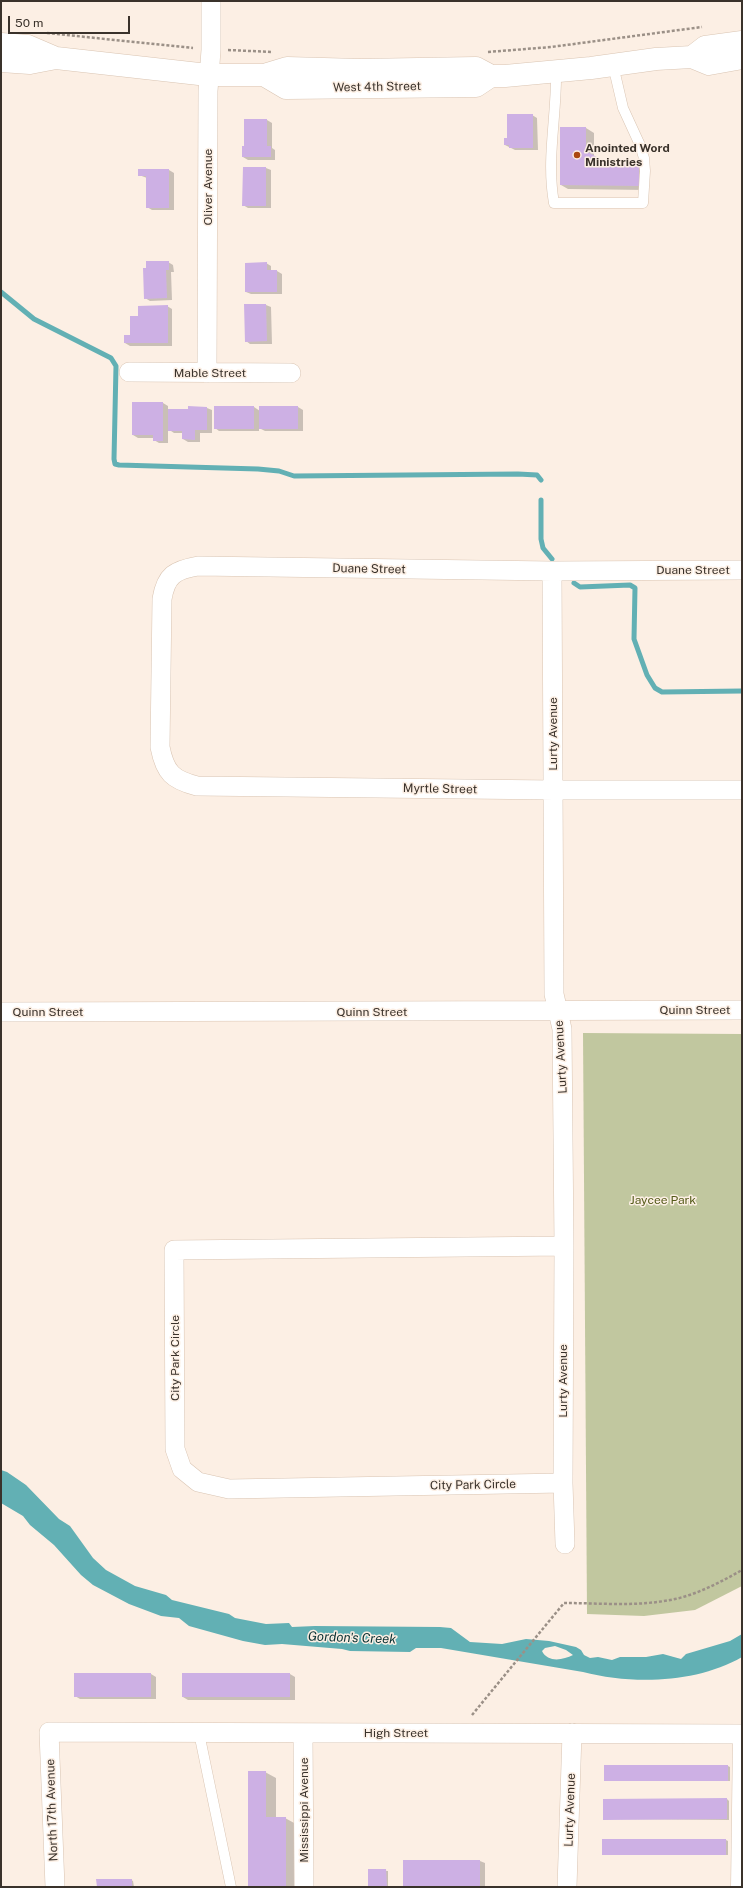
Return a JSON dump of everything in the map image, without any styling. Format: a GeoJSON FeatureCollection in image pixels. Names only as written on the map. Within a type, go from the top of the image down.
{"type":"FeatureCollection","features":[{"type":"Feature","properties":{"kind":"main road","name":"West 4th Street"},"geometry":{"type":"LineString","coordinates":[[692,57],[705,47],[742,42]]}},
{"type":"Feature","properties":{"kind":"main road","name":"West 4th Street"},"geometry":{"type":"LineString","coordinates":[[1,44],[28,46],[56,58],[208,75],[264,75],[287,68],[360,70],[476,68],[491,76],[556,71],[656,59],[692,57],[709,64],[742,58]]}},
{"type":"Feature","properties":{"kind":"main road","name":"West 4th Street"},"geometry":{"type":"LineString","coordinates":[[1,61],[30,63],[56,58]]}},
{"type":"Feature","properties":{"kind":"street","name":"Oliver Avenue"},"geometry":{"type":"LineString","coordinates":[[207,373],[208,75],[211,50],[211,1]]}},
{"type":"Feature","properties":{"kind":"street","name":"Mable Street"},"geometry":{"type":"LineString","coordinates":[[129,372],[291,373]]}},
{"type":"Feature","properties":{"kind":"street","name":"Duane Street"},"geometry":{"type":"LineString","coordinates":[[160,747],[162,599],[164,585],[173,575],[183,569],[198,566],[552,571],[742,570]]}},
{"type":"Feature","properties":{"kind":"street","name":"Lurty Avenue"},"geometry":{"type":"LineString","coordinates":[[552,571],[554,994],[562,1029],[564,1246],[563,1483],[565,1544]]}},
{"type":"Feature","properties":{"kind":"street","name":"Myrtle Street"},"geometry":{"type":"LineString","coordinates":[[160,747],[163,761],[170,773],[181,782],[197,786],[554,790],[742,790]]}},
{"type":"Feature","properties":{"kind":"street","name":"Quinn Street"},"geometry":{"type":"LineString","coordinates":[[1,1012],[742,1010]]}},
{"type":"Feature","properties":{"kind":"street","name":"City Park Circle"},"geometry":{"type":"LineString","coordinates":[[563,1483],[229,1489],[198,1482],[182,1469],[175,1450],[174,1250],[564,1246]]}},
{"type":"Feature","properties":{"kind":"street","name":"High Street"},"geometry":{"type":"LineString","coordinates":[[49,1732],[303,1734],[740,1734]]}},
{"type":"Feature","properties":{"kind":"street","name":"North 17th Avenue"},"geometry":{"type":"LineString","coordinates":[[49,1732],[54,1887]]}},
{"type":"Feature","properties":{"kind":"street","name":"Lurty Avenue"},"geometry":{"type":"LineString","coordinates":[[567,1887],[572,1733]]}},
{"type":"Feature","properties":{"kind":"street","name":"Mississippi Avenue"},"geometry":{"type":"LineString","coordinates":[[303,1734],[304,1887]]}},
{"type":"Feature","properties":{"kind":"lane"},"geometry":{"type":"LineString","coordinates":[[556,71],[556,98],[550,164],[550,184],[554,203],[643,203],[645,171],[644,158],[640,145],[623,108],[613,65]]}},
{"type":"Feature","properties":{"kind":"lane"},"geometry":{"type":"LineString","coordinates":[[199,1733],[232,1887]]}},
{"type":"Feature","properties":{"kind":"lane"},"geometry":{"type":"LineString","coordinates":[[736,1887],[740,1734]]}},
{"type":"Feature","properties":{"kind":"path"},"geometry":{"type":"LineString","coordinates":[[482,53],[589,42],[704,27]]}},
{"type":"Feature","properties":{"kind":"path"},"geometry":{"type":"LineString","coordinates":[[40,32],[194,48]]}},
{"type":"Feature","properties":{"kind":"path"},"geometry":{"type":"LineString","coordinates":[[222,50],[276,52]]}},
{"type":"Feature","properties":{"kind":"path"},"geometry":{"type":"LineString","coordinates":[[485,1701],[564,1603],[641,1603],[675,1599],[712,1586],[742,1570]]}},
{"type":"Feature","properties":{"kind":"green space","name":"Jaycee Park"},"geometry":{"type":"Polygon","coordinates":[[[583,1033],[742,1034],[742,1586],[695,1610],[644,1616],[587,1614],[583,1033]]]}},
{"type":"Feature","properties":{"kind":"water","name":"Gordon's Creek"},"geometry":{"type":"Polygon","coordinates":[[[1,1470],[7,1472],[26,1485],[59,1519],[70,1526],[93,1558],[106,1570],[135,1586],[166,1595],[172,1600],[229,1614],[235,1618],[266,1624],[289,1623],[292,1627],[451,1628],[470,1642],[502,1644],[526,1639],[549,1641],[576,1647],[581,1650],[584,1655],[590,1658],[598,1657],[612,1660],[620,1657],[646,1657],[663,1654],[681,1659],[686,1654],[730,1641],[742,1634],[742,1657],[724,1666],[685,1677],[643,1680],[602,1676],[441,1648],[416,1648],[410,1652],[350,1651],[282,1644],[265,1645],[243,1641],[189,1626],[179,1618],[161,1616],[129,1604],[93,1585],[81,1575],[54,1545],[30,1525],[23,1516],[1,1503],[1,1470]],[[555,1646],[545,1648],[542,1651],[545,1655],[552,1659],[560,1659],[573,1655],[566,1650],[555,1646]]]}},
{"type":"Feature","properties":{"kind":"building"},"geometry":{"type":"Polygon","coordinates":[[[507,114],[533,114],[533,148],[509,148],[509,145],[504,145],[504,138],[507,138],[507,114]]]}},
{"type":"Feature","properties":{"kind":"building"},"geometry":{"type":"Polygon","coordinates":[[[244,119],[267,119],[267,146],[271,146],[271,157],[242,157],[242,146],[244,146],[244,119]]]}},
{"type":"Feature","properties":{"kind":"building","name":"Anointed Word Ministries"},"geometry":{"type":"Polygon","coordinates":[[[560,127],[586,127],[586,151],[602,160],[639,160],[639,186],[560,185],[560,127]]]}},
{"type":"Feature","properties":{"kind":"building"},"geometry":{"type":"Polygon","coordinates":[[[243,167],[266,167],[266,206],[242,206],[243,167]]]}},
{"type":"Feature","properties":{"kind":"building"},"geometry":{"type":"Polygon","coordinates":[[[138,169],[169,169],[169,208],[146,208],[146,176],[138,176],[138,169]]]}},
{"type":"Feature","properties":{"kind":"building"},"geometry":{"type":"Polygon","coordinates":[[[146,261],[169,261],[169,270],[166,270],[167,298],[144,299],[143,268],[146,268],[146,261]]]}},
{"type":"Feature","properties":{"kind":"building"},"geometry":{"type":"Polygon","coordinates":[[[267,262],[267,270],[277,270],[277,292],[245,292],[245,263],[267,262]]]}},
{"type":"Feature","properties":{"kind":"building"},"geometry":{"type":"Polygon","coordinates":[[[244,304],[266,304],[267,341],[245,342],[244,304]]]}},
{"type":"Feature","properties":{"kind":"building"},"geometry":{"type":"Polygon","coordinates":[[[168,305],[168,343],[124,343],[124,335],[130,335],[130,316],[138,316],[138,306],[168,305]]]}},
{"type":"Feature","properties":{"kind":"building"},"geometry":{"type":"Polygon","coordinates":[[[132,402],[163,402],[163,441],[153,441],[153,435],[132,435],[132,402]]]}},
{"type":"Feature","properties":{"kind":"building"},"geometry":{"type":"Polygon","coordinates":[[[188,406],[207,407],[207,430],[195,430],[195,440],[182,439],[182,431],[168,431],[168,409],[188,409],[188,406]]]}},
{"type":"Feature","properties":{"kind":"building"},"geometry":{"type":"Polygon","coordinates":[[[214,406],[254,406],[254,429],[214,429],[214,406]]]}},
{"type":"Feature","properties":{"kind":"building"},"geometry":{"type":"Polygon","coordinates":[[[259,406],[298,406],[298,429],[259,429],[259,406]]]}},
{"type":"Feature","properties":{"kind":"building"},"geometry":{"type":"Polygon","coordinates":[[[74,1673],[151,1673],[151,1697],[74,1697],[74,1673]]]}},
{"type":"Feature","properties":{"kind":"building"},"geometry":{"type":"Polygon","coordinates":[[[182,1673],[290,1673],[290,1697],[182,1697],[182,1673]]]}},
{"type":"Feature","properties":{"kind":"building"},"geometry":{"type":"Polygon","coordinates":[[[604,1765],[728,1765],[728,1781],[604,1781],[604,1765]]]}},
{"type":"Feature","properties":{"kind":"building"},"geometry":{"type":"Polygon","coordinates":[[[248,1771],[266,1771],[266,1817],[286,1817],[286,1887],[248,1887],[248,1771]]]}},
{"type":"Feature","properties":{"kind":"building"},"geometry":{"type":"Polygon","coordinates":[[[727,1798],[727,1819],[603,1820],[603,1799],[727,1798]]]}},
{"type":"Feature","properties":{"kind":"building"},"geometry":{"type":"Polygon","coordinates":[[[602,1839],[726,1839],[726,1855],[602,1855],[602,1839]]]}},
{"type":"Feature","properties":{"kind":"building"},"geometry":{"type":"Polygon","coordinates":[[[403,1860],[480,1860],[480,1887],[403,1887],[403,1860]]]}},
{"type":"Feature","properties":{"kind":"building"},"geometry":{"type":"Polygon","coordinates":[[[368,1869],[386,1869],[387,1887],[368,1887],[368,1869]]]}},
{"type":"Feature","properties":{"kind":"building"},"geometry":{"type":"Polygon","coordinates":[[[96,1879],[132,1879],[132,1887],[97,1887],[96,1879]]]}},
{"type":"Feature","properties":{"kind":"waterway"},"geometry":{"type":"LineString","coordinates":[[1,292],[34,319],[111,358],[116,366],[115,464],[258,469],[279,471],[294,476],[518,474],[537,475],[541,480]]}},
{"type":"Feature","properties":{"kind":"waterway"},"geometry":{"type":"LineString","coordinates":[[541,500],[541,539],[543,548],[552,559]]}},
{"type":"Feature","properties":{"kind":"waterway"},"geometry":{"type":"LineString","coordinates":[[574,583],[580,587],[630,585],[635,588],[634,639],[647,675],[655,688],[662,692],[742,691]]}},
{"type":"Feature","properties":{"kind":"place","name":"Anointed Word Ministries"},"geometry":{"type":"Point","coordinates":[577,155]}}]}
